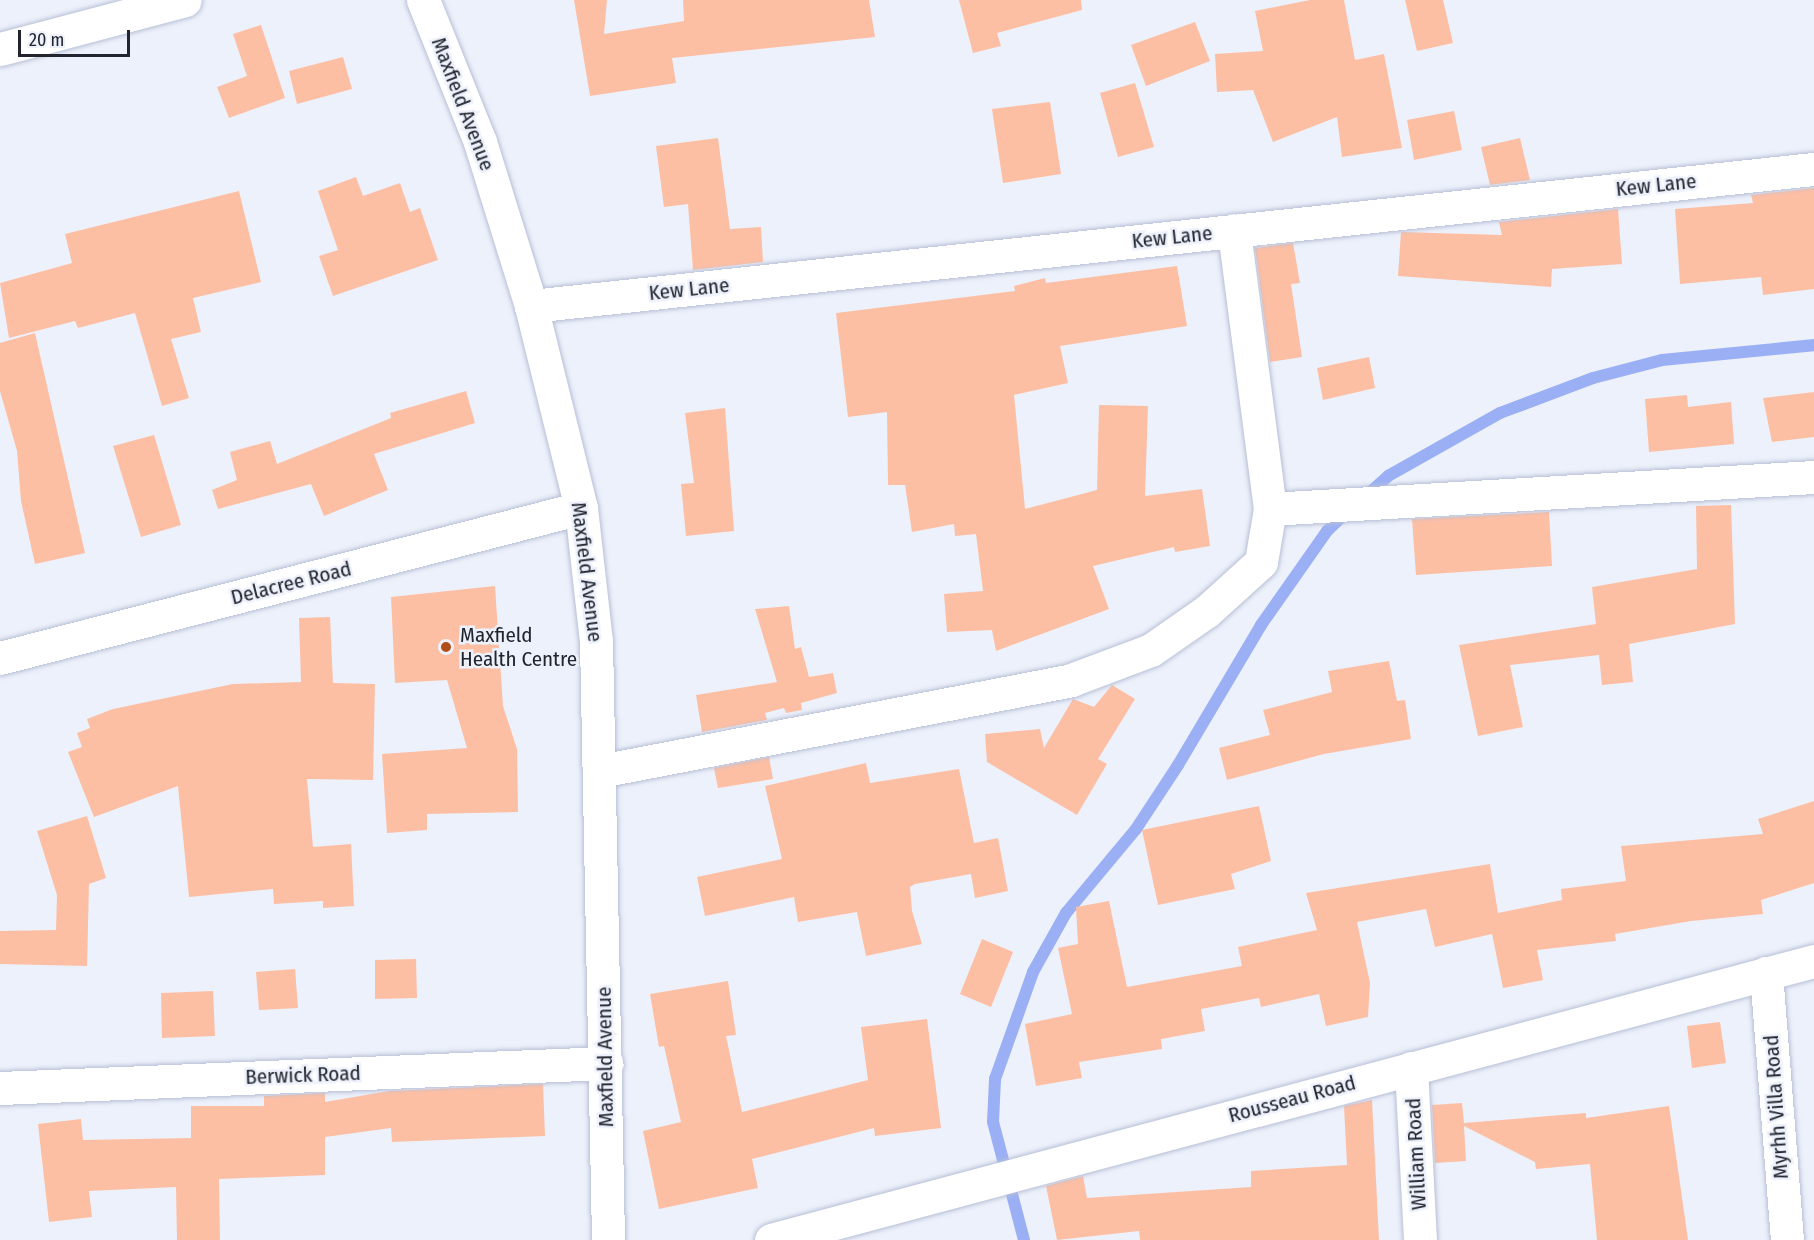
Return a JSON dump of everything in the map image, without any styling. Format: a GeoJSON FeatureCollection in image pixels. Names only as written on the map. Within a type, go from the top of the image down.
{"type":"FeatureCollection","features":[{"type":"Feature","properties":{"kind":"street"},"geometry":{"type":"LineString","coordinates":[[0,49],[185,0]]}},
{"type":"Feature","properties":{"kind":"street","name":"Maxfield Avenue"},"geometry":{"type":"LineString","coordinates":[[423,0],[480,142],[531,306],[581,508],[596,641],[608,1240]]}},
{"type":"Feature","properties":{"kind":"street","name":"Kew Lane"},"geometry":{"type":"LineString","coordinates":[[531,306],[1814,169]]}},
{"type":"Feature","properties":{"kind":"street"},"geometry":{"type":"LineString","coordinates":[[600,771],[1071,680],[1151,650],[1261,562],[1270,509],[1234,230]]}},
{"type":"Feature","properties":{"kind":"street"},"geometry":{"type":"LineString","coordinates":[[1270,509],[1814,477]]}},
{"type":"Feature","properties":{"kind":"street","name":"Delacree Road"},"geometry":{"type":"LineString","coordinates":[[0,658],[581,508]]}},
{"type":"Feature","properties":{"kind":"street","name":"Rousseau Road"},"geometry":{"type":"LineString","coordinates":[[771,1240],[1814,961]]}},
{"type":"Feature","properties":{"kind":"street","name":"Myrhh Villa Road"},"geometry":{"type":"LineString","coordinates":[[1766,973],[1787,1240]]}},
{"type":"Feature","properties":{"kind":"street","name":"Berwick Road"},"geometry":{"type":"LineString","coordinates":[[0,1088],[606,1063]]}},
{"type":"Feature","properties":{"kind":"street","name":"William Road"},"geometry":{"type":"LineString","coordinates":[[1411,1068],[1420,1240]]}},
{"type":"Feature","properties":{"kind":"building"},"geometry":{"type":"Polygon","coordinates":[[[574,0],[607,0],[604,34],[684,21],[683,0],[869,0],[875,37],[672,58],[676,83],[590,96],[574,0]]]}},
{"type":"Feature","properties":{"kind":"building"},"geometry":{"type":"Polygon","coordinates":[[[959,0],[1081,0],[1082,10],[997,33],[1001,46],[973,53],[959,0]]]}},
{"type":"Feature","properties":{"kind":"building"},"geometry":{"type":"Polygon","coordinates":[[[1310,0],[1344,0],[1355,60],[1384,54],[1402,148],[1342,157],[1337,117],[1273,142],[1253,90],[1217,92],[1215,54],[1263,51],[1255,11],[1310,0]]]}},
{"type":"Feature","properties":{"kind":"building"},"geometry":{"type":"Polygon","coordinates":[[[1405,0],[1443,0],[1453,43],[1417,51],[1405,0]]]}},
{"type":"Feature","properties":{"kind":"building"},"geometry":{"type":"Polygon","coordinates":[[[1195,22],[1210,61],[1146,86],[1131,45],[1195,22]]]}},
{"type":"Feature","properties":{"kind":"building"},"geometry":{"type":"Polygon","coordinates":[[[261,25],[285,98],[229,118],[217,87],[247,76],[233,34],[261,25]]]}},
{"type":"Feature","properties":{"kind":"building"},"geometry":{"type":"Polygon","coordinates":[[[343,57],[352,89],[297,104],[289,71],[343,57]]]}},
{"type":"Feature","properties":{"kind":"building"},"geometry":{"type":"Polygon","coordinates":[[[1135,83],[1154,147],[1118,157],[1100,93],[1135,83]]]}},
{"type":"Feature","properties":{"kind":"building"},"geometry":{"type":"Polygon","coordinates":[[[1050,102],[1061,174],[1003,183],[992,109],[1050,102]]]}},
{"type":"Feature","properties":{"kind":"building"},"geometry":{"type":"Polygon","coordinates":[[[1454,111],[1462,150],[1414,160],[1407,120],[1454,111]]]}},
{"type":"Feature","properties":{"kind":"building"},"geometry":{"type":"Polygon","coordinates":[[[718,138],[730,229],[761,227],[763,262],[693,270],[688,204],[664,207],[656,146],[718,138]]]}},
{"type":"Feature","properties":{"kind":"building"},"geometry":{"type":"Polygon","coordinates":[[[1520,138],[1530,180],[1490,185],[1481,147],[1520,138]]]}},
{"type":"Feature","properties":{"kind":"building"},"geometry":{"type":"Polygon","coordinates":[[[356,177],[363,196],[400,183],[410,212],[420,208],[438,260],[333,296],[319,256],[338,250],[318,191],[356,177]]]}},
{"type":"Feature","properties":{"kind":"building"},"geometry":{"type":"Polygon","coordinates":[[[1814,188],[1814,289],[1763,295],[1761,277],[1680,284],[1675,209],[1753,203],[1751,195],[1814,188]]]}},
{"type":"Feature","properties":{"kind":"building"},"geometry":{"type":"Polygon","coordinates":[[[239,191],[261,282],[193,298],[201,332],[171,339],[189,398],[162,406],[135,313],[78,328],[75,321],[9,338],[0,283],[72,263],[65,234],[239,191]]]}},
{"type":"Feature","properties":{"kind":"building"},"geometry":{"type":"Polygon","coordinates":[[[1618,209],[1622,264],[1552,269],[1551,287],[1398,276],[1401,232],[1502,235],[1499,222],[1618,209]]]}},
{"type":"Feature","properties":{"kind":"building"},"geometry":{"type":"Polygon","coordinates":[[[1293,243],[1300,283],[1291,284],[1302,357],[1270,362],[1255,248],[1293,243]]]}},
{"type":"Feature","properties":{"kind":"building"},"geometry":{"type":"Polygon","coordinates":[[[1177,266],[1187,326],[1060,346],[1068,383],[1014,395],[1025,509],[1097,490],[1099,405],[1148,406],[1145,496],[1202,489],[1210,546],[1175,552],[1174,547],[1093,566],[1109,609],[996,651],[992,630],[947,632],[944,594],[983,591],[976,534],[955,536],[954,524],[912,532],[905,485],[888,485],[887,412],[848,417],[836,313],[1015,291],[1014,286],[1045,278],[1046,283],[1177,266]]]}},
{"type":"Feature","properties":{"kind":"building"},"geometry":{"type":"Polygon","coordinates":[[[35,333],[85,553],[35,564],[21,501],[17,451],[0,391],[0,343],[35,333]]]}},
{"type":"Feature","properties":{"kind":"building"},"geometry":{"type":"Polygon","coordinates":[[[1369,357],[1375,388],[1323,400],[1317,368],[1369,357]]]}},
{"type":"Feature","properties":{"kind":"building"},"geometry":{"type":"Polygon","coordinates":[[[466,391],[475,423],[374,454],[388,490],[324,516],[311,484],[218,509],[212,490],[237,480],[230,452],[270,441],[277,464],[391,418],[390,413],[466,391]]]}},
{"type":"Feature","properties":{"kind":"building"},"geometry":{"type":"Polygon","coordinates":[[[1814,392],[1814,437],[1772,442],[1763,398],[1814,392]]]}},
{"type":"Feature","properties":{"kind":"building"},"geometry":{"type":"Polygon","coordinates":[[[1687,395],[1688,407],[1731,402],[1734,444],[1649,452],[1645,399],[1687,395]]]}},
{"type":"Feature","properties":{"kind":"building"},"geometry":{"type":"Polygon","coordinates":[[[725,408],[734,531],[686,536],[681,484],[694,483],[685,413],[725,408]]]}},
{"type":"Feature","properties":{"kind":"building"},"geometry":{"type":"Polygon","coordinates":[[[154,435],[181,525],[141,537],[113,446],[154,435]]]}},
{"type":"Feature","properties":{"kind":"building"},"geometry":{"type":"Polygon","coordinates":[[[1731,505],[1735,624],[1629,644],[1633,682],[1602,685],[1599,655],[1510,665],[1523,727],[1478,736],[1459,645],[1596,624],[1592,587],[1697,569],[1696,506],[1731,505]]]}},
{"type":"Feature","properties":{"kind":"building"},"geometry":{"type":"Polygon","coordinates":[[[1549,512],[1552,566],[1416,575],[1412,519],[1549,512]]]}},
{"type":"Feature","properties":{"kind":"building"},"geometry":{"type":"Polygon","coordinates":[[[495,586],[503,706],[517,749],[518,812],[427,814],[427,830],[387,833],[382,754],[467,748],[447,680],[395,683],[391,597],[495,586]]]}},
{"type":"Feature","properties":{"kind":"building"},"geometry":{"type":"Polygon","coordinates":[[[789,606],[795,649],[801,647],[809,677],[833,673],[837,693],[801,703],[802,710],[786,713],[784,708],[765,713],[767,720],[702,732],[696,695],[777,682],[755,609],[789,606]]]}},
{"type":"Feature","properties":{"kind":"building"},"geometry":{"type":"Polygon","coordinates":[[[330,617],[333,683],[375,684],[373,780],[307,779],[313,847],[351,844],[354,906],[323,908],[323,901],[274,904],[273,889],[189,897],[178,786],[94,817],[68,752],[82,747],[77,733],[90,728],[87,719],[113,709],[233,684],[301,682],[299,618],[330,617]]]}},
{"type":"Feature","properties":{"kind":"building"},"geometry":{"type":"Polygon","coordinates":[[[1389,661],[1397,701],[1405,700],[1411,739],[1324,754],[1227,780],[1219,748],[1270,735],[1263,710],[1332,692],[1328,671],[1389,661]]]}},
{"type":"Feature","properties":{"kind":"building"},"geometry":{"type":"Polygon","coordinates":[[[1112,685],[1135,699],[1098,759],[1107,764],[1077,815],[987,762],[985,734],[1040,729],[1044,748],[1073,699],[1094,707],[1112,685]]]}},
{"type":"Feature","properties":{"kind":"building"},"geometry":{"type":"Polygon","coordinates":[[[769,757],[773,779],[718,788],[714,768],[769,757]]]}},
{"type":"Feature","properties":{"kind":"building"},"geometry":{"type":"Polygon","coordinates":[[[866,763],[870,783],[959,769],[974,843],[998,838],[1008,891],[975,898],[971,874],[915,884],[910,887],[912,911],[922,944],[866,956],[857,912],[798,922],[794,897],[705,916],[697,877],[782,859],[765,786],[866,763]]]}},
{"type":"Feature","properties":{"kind":"building"},"geometry":{"type":"Polygon","coordinates":[[[1814,801],[1814,883],[1761,900],[1763,914],[1691,921],[1615,934],[1616,941],[1537,950],[1543,980],[1503,988],[1492,934],[1435,947],[1426,909],[1357,922],[1370,983],[1368,1017],[1326,1026],[1319,994],[1261,1007],[1259,998],[1201,1009],[1205,1031],[1161,1039],[1162,1049],[1079,1062],[1082,1078],[1036,1086],[1025,1024],[1072,1014],[1058,948],[1078,944],[1076,907],[1109,901],[1127,987],[1242,966],[1238,947],[1317,930],[1306,893],[1490,864],[1498,913],[1562,900],[1561,889],[1626,881],[1621,846],[1763,834],[1758,819],[1814,801]]]}},
{"type":"Feature","properties":{"kind":"building"},"geometry":{"type":"Polygon","coordinates":[[[1259,806],[1271,861],[1231,874],[1235,889],[1158,905],[1142,830],[1259,806]]]}},
{"type":"Feature","properties":{"kind":"building"},"geometry":{"type":"Polygon","coordinates":[[[87,816],[106,878],[89,884],[87,966],[0,964],[0,931],[56,930],[57,895],[37,831],[87,816]]]}},
{"type":"Feature","properties":{"kind":"building"},"geometry":{"type":"Polygon","coordinates":[[[982,939],[1013,952],[991,1007],[960,994],[982,939]]]}},
{"type":"Feature","properties":{"kind":"building"},"geometry":{"type":"Polygon","coordinates":[[[416,959],[417,998],[375,999],[375,960],[416,959]]]}},
{"type":"Feature","properties":{"kind":"building"},"geometry":{"type":"Polygon","coordinates":[[[295,969],[298,1008],[259,1010],[256,972],[295,969]]]}},
{"type":"Feature","properties":{"kind":"building"},"geometry":{"type":"Polygon","coordinates":[[[728,981],[736,1035],[726,1036],[742,1112],[868,1080],[861,1027],[927,1019],[941,1128],[875,1136],[874,1128],[752,1159],[758,1188],[659,1209],[643,1131],[681,1122],[664,1046],[659,1047],[650,994],[728,981]]]}},
{"type":"Feature","properties":{"kind":"building"},"geometry":{"type":"Polygon","coordinates":[[[213,991],[215,1036],[162,1038],[161,993],[213,991]]]}},
{"type":"Feature","properties":{"kind":"building"},"geometry":{"type":"Polygon","coordinates":[[[1720,1022],[1726,1063],[1692,1068],[1687,1026],[1720,1022]]]}},
{"type":"Feature","properties":{"kind":"building"},"geometry":{"type":"Polygon","coordinates":[[[543,1084],[545,1136],[392,1142],[391,1128],[325,1137],[325,1175],[219,1179],[220,1240],[177,1240],[176,1187],[89,1191],[92,1217],[49,1222],[38,1124],[81,1119],[83,1140],[191,1138],[191,1106],[264,1106],[264,1096],[325,1093],[325,1102],[389,1091],[543,1084]]]}},
{"type":"Feature","properties":{"kind":"building"},"geometry":{"type":"Polygon","coordinates":[[[1372,1100],[1379,1240],[1140,1240],[1139,1231],[1057,1240],[1046,1186],[1083,1176],[1087,1198],[1251,1187],[1251,1171],[1347,1165],[1344,1106],[1372,1100]]]}},
{"type":"Feature","properties":{"kind":"building"},"geometry":{"type":"Polygon","coordinates":[[[1462,1103],[1464,1123],[1586,1113],[1586,1118],[1669,1106],[1688,1240],[1597,1240],[1590,1164],[1536,1169],[1535,1162],[1464,1126],[1466,1161],[1435,1163],[1432,1105],[1462,1103]]]}},
{"type":"Feature","properties":{"kind":"waterway"},"geometry":{"type":"LineString","coordinates":[[1366,496],[1388,476],[1500,413],[1593,378],[1662,360],[1814,345]]}},
{"type":"Feature","properties":{"kind":"waterway"},"geometry":{"type":"LineString","coordinates":[[1024,1240],[993,1122],[995,1079],[1033,972],[1066,913],[1136,829],[1178,765],[1261,625],[1327,531],[1348,511]]}},
{"type":"Feature","properties":{"kind":"place","name":"Maxfield Health Centre"},"geometry":{"type":"Point","coordinates":[446,647]}}]}
